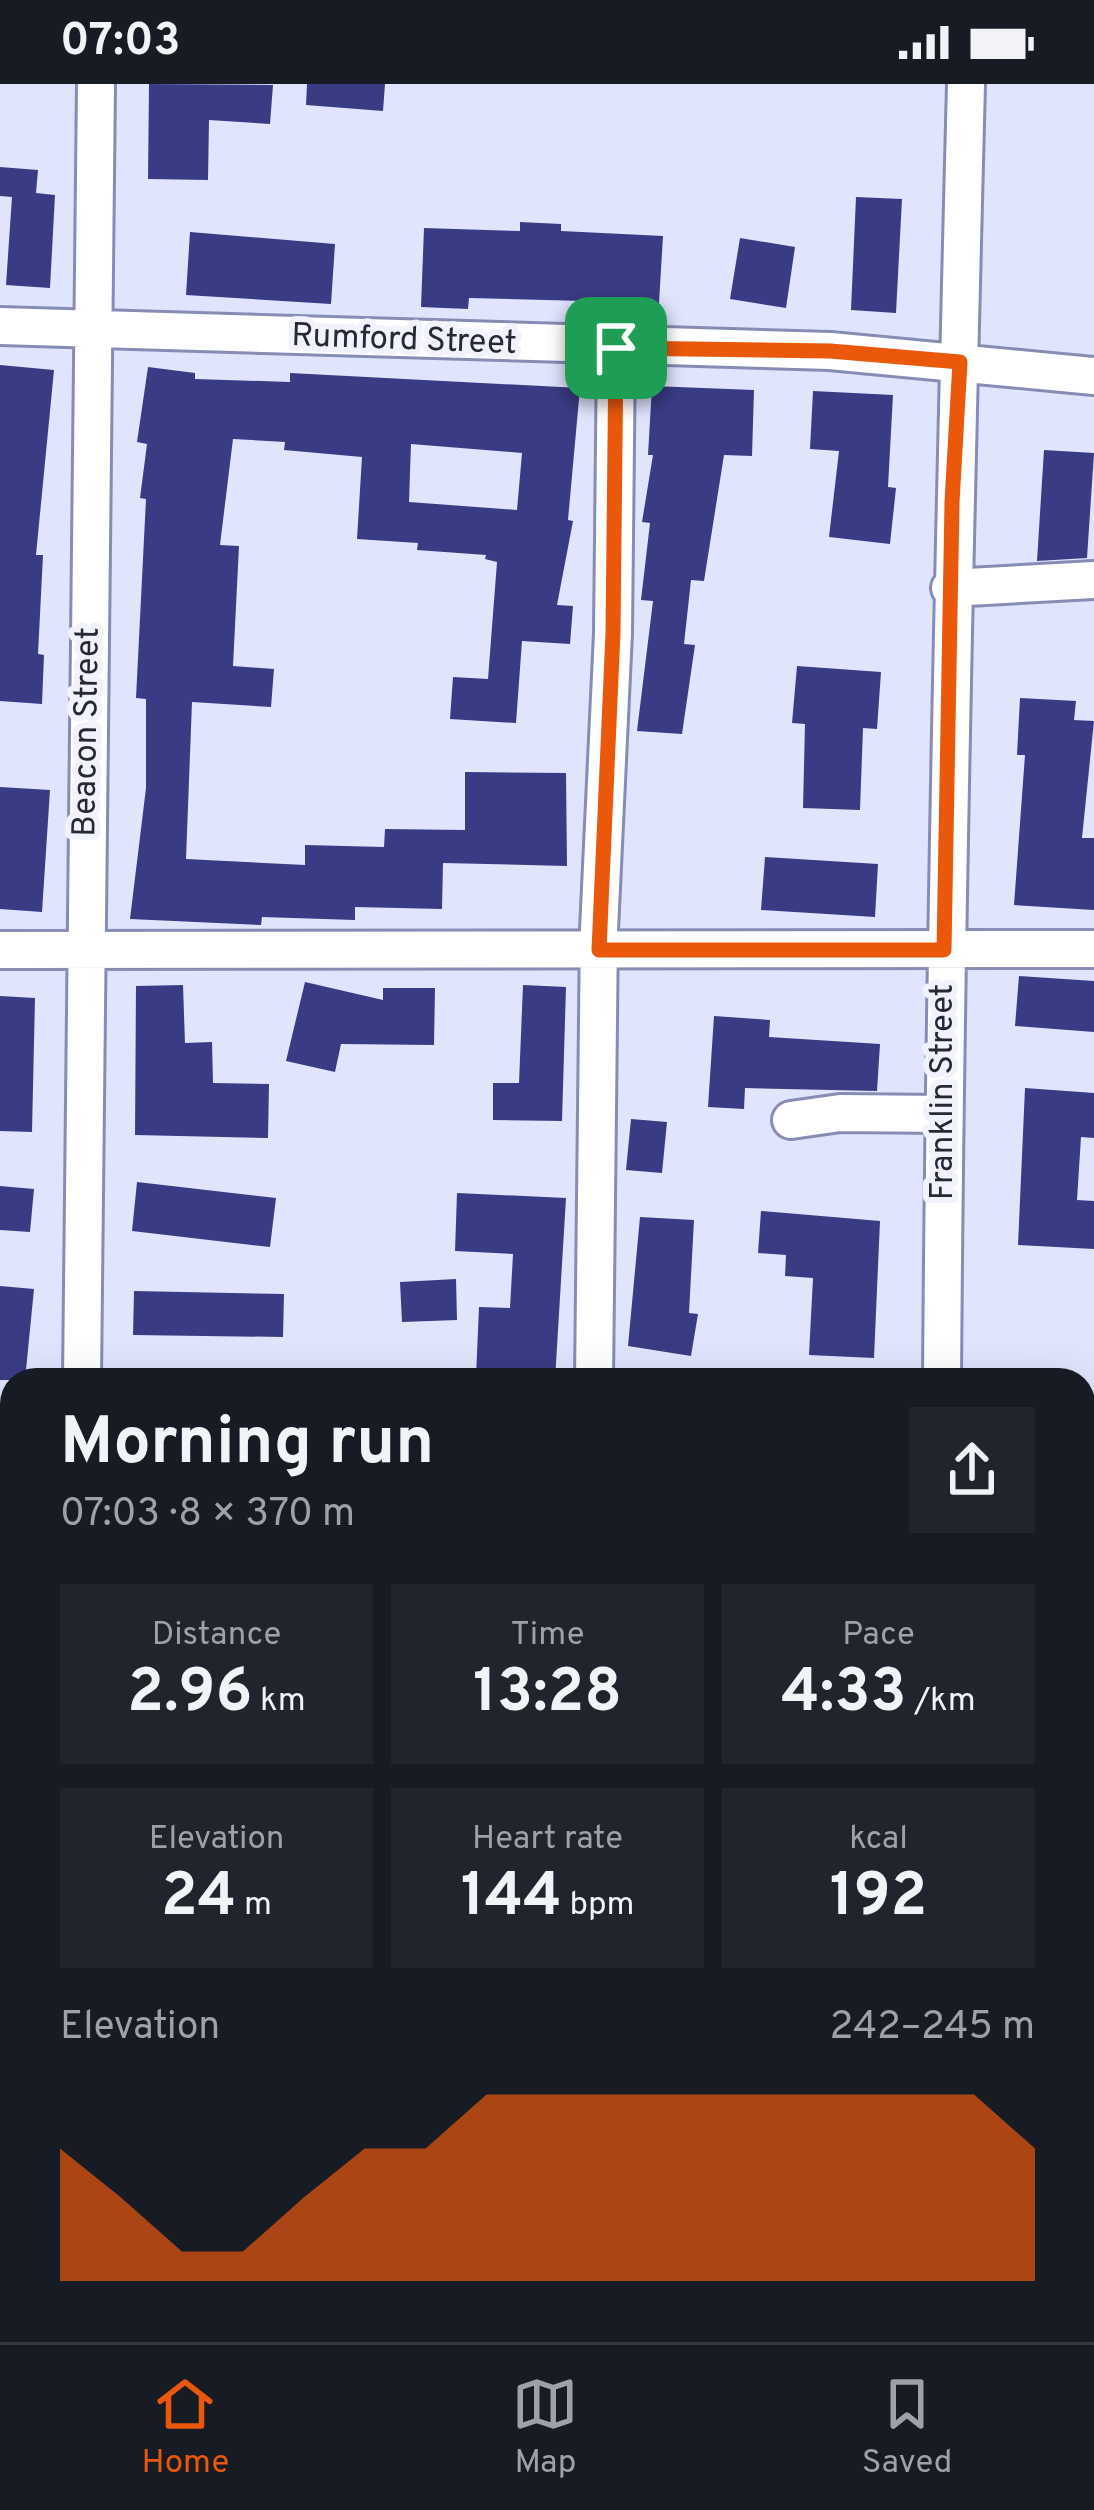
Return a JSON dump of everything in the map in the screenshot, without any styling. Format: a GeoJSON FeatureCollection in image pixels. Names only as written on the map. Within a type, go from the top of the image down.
{"type":"FeatureCollection","features":[{"type":"Feature","properties":{"kind":"street","name":"Beacon Street"},"geometry":{"type":"LineString","coordinates":[[82,1368],[83,951],[97,329],[96,84]]}},
{"type":"Feature","properties":{"kind":"street","name":"Franklin Street"},"geometry":{"type":"LineString","coordinates":[[942,1368],[950,588],[966,84]]}},
{"type":"Feature","properties":{"kind":"street","name":"Rumford Street"},"geometry":{"type":"LineString","coordinates":[[0,326],[830,351],[1094,376]]}},
{"type":"Feature","properties":{"kind":"street"},"geometry":{"type":"LineString","coordinates":[[594,1368],[599,950],[613,633],[616,348]]}},
{"type":"Feature","properties":{"kind":"street"},"geometry":{"type":"LineString","coordinates":[[950,588],[1094,580]]}},
{"type":"Feature","properties":{"kind":"street"},"geometry":{"type":"LineString","coordinates":[[0,950],[1094,949]]}},
{"type":"Feature","properties":{"kind":"street"},"geometry":{"type":"LineString","coordinates":[[791,1120],[841,1113],[944,1114]]}},
{"type":"Feature","properties":{"kind":"building"},"geometry":{"type":"Polygon","coordinates":[[[149,84],[273,85],[270,124],[209,120],[208,180],[148,179],[149,84]]]}},
{"type":"Feature","properties":{"kind":"building"},"geometry":{"type":"Polygon","coordinates":[[[307,84],[385,84],[383,111],[306,105],[307,84]]]}},
{"type":"Feature","properties":{"kind":"building"},"geometry":{"type":"Polygon","coordinates":[[[0,167],[38,170],[36,193],[55,195],[50,288],[6,285],[12,197],[0,196],[0,167]]]}},
{"type":"Feature","properties":{"kind":"building"},"geometry":{"type":"Polygon","coordinates":[[[856,197],[902,199],[896,313],[851,310],[856,197]]]}},
{"type":"Feature","properties":{"kind":"building"},"geometry":{"type":"Polygon","coordinates":[[[520,222],[561,224],[561,231],[663,236],[659,303],[469,298],[468,309],[421,307],[424,228],[520,231],[520,222]]]}},
{"type":"Feature","properties":{"kind":"building"},"geometry":{"type":"Polygon","coordinates":[[[190,232],[335,244],[331,304],[186,295],[190,232]]]}},
{"type":"Feature","properties":{"kind":"building"},"geometry":{"type":"Polygon","coordinates":[[[740,238],[795,247],[786,308],[730,299],[740,238]]]}},
{"type":"Feature","properties":{"kind":"building"},"geometry":{"type":"Polygon","coordinates":[[[0,365],[54,370],[36,555],[43,555],[38,654],[44,655],[42,704],[0,701],[0,365]]]}},
{"type":"Feature","properties":{"kind":"building"},"geometry":{"type":"Polygon","coordinates":[[[148,367],[195,373],[195,379],[290,382],[290,373],[580,388],[568,520],[573,521],[557,605],[573,606],[570,644],[522,641],[516,723],[450,719],[453,677],[488,679],[497,562],[485,559],[486,555],[417,550],[418,543],[357,539],[362,457],[284,450],[285,442],[233,439],[220,545],[239,546],[233,666],[274,669],[271,707],[192,702],[186,859],[305,865],[305,845],[384,847],[385,829],[465,830],[465,772],[566,773],[567,866],[443,863],[442,909],[355,907],[355,920],[262,917],[261,925],[130,919],[146,788],[146,699],[136,698],[146,499],[140,498],[147,444],[137,442],[148,367]],[[411,444],[409,502],[517,510],[522,453],[411,444]]]}},
{"type":"Feature","properties":{"kind":"building"},"geometry":{"type":"Polygon","coordinates":[[[652,386],[754,390],[752,456],[724,455],[704,581],[691,580],[684,644],[695,645],[682,734],[637,731],[653,601],[641,600],[650,523],[642,522],[653,455],[648,455],[652,386]]]}},
{"type":"Feature","properties":{"kind":"building"},"geometry":{"type":"Polygon","coordinates":[[[813,391],[893,395],[888,487],[896,488],[890,544],[829,537],[839,451],[810,449],[813,391]]]}},
{"type":"Feature","properties":{"kind":"building"},"geometry":{"type":"Polygon","coordinates":[[[1044,450],[1094,453],[1087,558],[1037,561],[1044,450]]]}},
{"type":"Feature","properties":{"kind":"building"},"geometry":{"type":"Polygon","coordinates":[[[797,666],[881,672],[877,729],[863,728],[860,810],[803,808],[805,724],[792,723],[797,666]]]}},
{"type":"Feature","properties":{"kind":"building"},"geometry":{"type":"Polygon","coordinates":[[[1020,698],[1076,701],[1074,720],[1094,721],[1082,838],[1094,838],[1094,910],[1014,905],[1025,755],[1017,755],[1020,698]]]}},
{"type":"Feature","properties":{"kind":"building"},"geometry":{"type":"Polygon","coordinates":[[[0,787],[50,790],[42,912],[0,909],[0,787]]]}},
{"type":"Feature","properties":{"kind":"building"},"geometry":{"type":"Polygon","coordinates":[[[765,857],[878,864],[875,917],[761,910],[765,857]]]}},
{"type":"Feature","properties":{"kind":"building"},"geometry":{"type":"Polygon","coordinates":[[[1019,976],[1094,981],[1094,1032],[1015,1026],[1019,976]]]}},
{"type":"Feature","properties":{"kind":"building"},"geometry":{"type":"Polygon","coordinates":[[[305,982],[383,1000],[383,988],[435,988],[434,1045],[341,1044],[335,1072],[286,1061],[305,982]]]}},
{"type":"Feature","properties":{"kind":"building"},"geometry":{"type":"Polygon","coordinates":[[[183,985],[185,1043],[212,1042],[213,1083],[269,1084],[268,1138],[135,1135],[136,986],[183,985]]]}},
{"type":"Feature","properties":{"kind":"building"},"geometry":{"type":"Polygon","coordinates":[[[523,985],[566,987],[562,1121],[493,1120],[493,1083],[519,1083],[523,985]]]}},
{"type":"Feature","properties":{"kind":"building"},"geometry":{"type":"Polygon","coordinates":[[[0,996],[35,998],[32,1132],[0,1131],[0,996]]]}},
{"type":"Feature","properties":{"kind":"building"},"geometry":{"type":"Polygon","coordinates":[[[714,1016],[770,1020],[769,1037],[880,1044],[877,1091],[745,1088],[744,1109],[708,1107],[714,1016]]]}},
{"type":"Feature","properties":{"kind":"building"},"geometry":{"type":"Polygon","coordinates":[[[1025,1088],[1094,1093],[1094,1138],[1081,1137],[1077,1200],[1094,1201],[1094,1249],[1018,1245],[1025,1088]]]}},
{"type":"Feature","properties":{"kind":"building"},"geometry":{"type":"Polygon","coordinates":[[[631,1119],[667,1122],[662,1173],[626,1170],[631,1119]]]}},
{"type":"Feature","properties":{"kind":"building"},"geometry":{"type":"Polygon","coordinates":[[[137,1182],[276,1198],[270,1247],[132,1231],[137,1182]]]}},
{"type":"Feature","properties":{"kind":"building"},"geometry":{"type":"Polygon","coordinates":[[[0,1186],[34,1189],[30,1232],[0,1230],[0,1186]]]}},
{"type":"Feature","properties":{"kind":"building"},"geometry":{"type":"Polygon","coordinates":[[[457,1193],[566,1198],[556,1368],[476,1368],[479,1307],[510,1308],[513,1254],[455,1251],[457,1193]]]}},
{"type":"Feature","properties":{"kind":"building"},"geometry":{"type":"Polygon","coordinates":[[[761,1211],[880,1221],[874,1358],[809,1355],[813,1278],[785,1276],[786,1255],[758,1253],[761,1211]]]}},
{"type":"Feature","properties":{"kind":"building"},"geometry":{"type":"Polygon","coordinates":[[[640,1217],[694,1220],[689,1313],[698,1314],[691,1356],[628,1346],[640,1217]]]}},
{"type":"Feature","properties":{"kind":"building"},"geometry":{"type":"Polygon","coordinates":[[[456,1279],[457,1320],[402,1322],[400,1282],[456,1279]]]}},
{"type":"Feature","properties":{"kind":"building"},"geometry":{"type":"Polygon","coordinates":[[[0,1286],[34,1289],[26,1368],[0,1368],[0,1286]]]}},
{"type":"Feature","properties":{"kind":"building"},"geometry":{"type":"Polygon","coordinates":[[[134,1291],[284,1294],[283,1337],[133,1335],[134,1291]]]}},
{"type":"Feature","properties":{"kind":"route"},"geometry":{"type":"LineString","coordinates":[[616,348],[830,351],[960,362],[952,502],[944,950],[599,950],[613,633],[616,348]]}}]}
